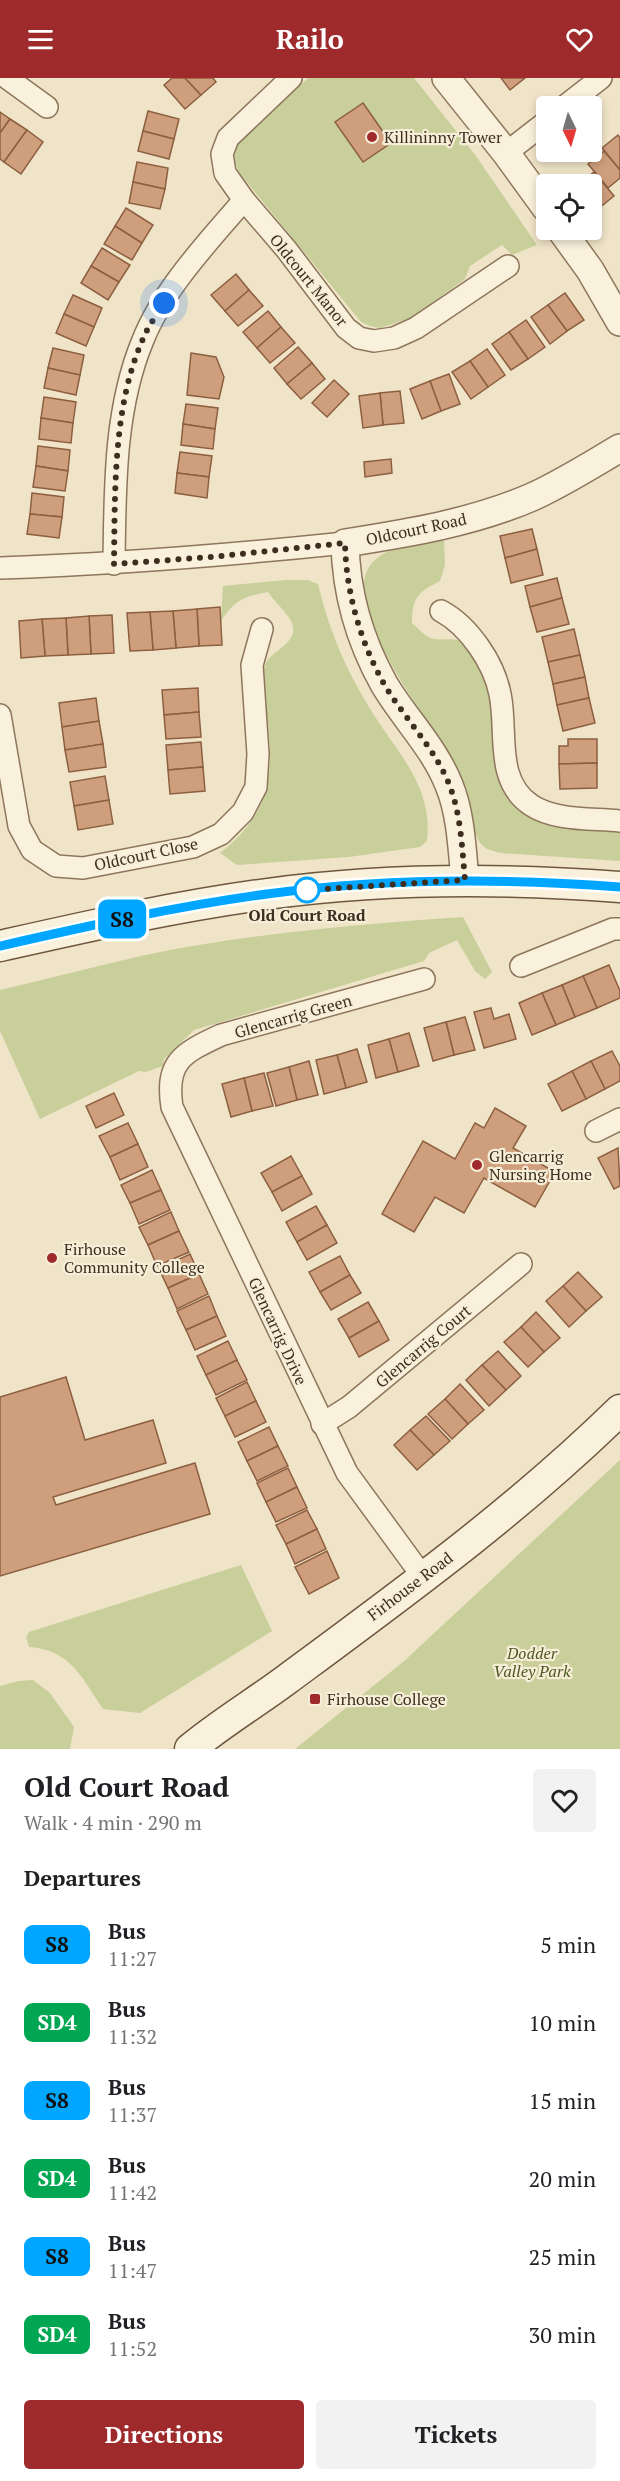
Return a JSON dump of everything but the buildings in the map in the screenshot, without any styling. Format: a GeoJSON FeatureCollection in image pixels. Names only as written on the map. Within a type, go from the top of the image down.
{"type":"FeatureCollection","features":[{"type":"Feature","properties":{"kind":"main road"},"geometry":{"type":"LineString","coordinates":[[0,946],[125,918],[268,893],[359,885],[465,880],[561,882],[620,887]]}},
{"type":"Feature","properties":{"kind":"main road","name":"Firhouse Road"},"geometry":{"type":"LineString","coordinates":[[190,1749],[481,1532],[587,1443],[620,1410]]}},
{"type":"Feature","properties":{"kind":"street"},"geometry":{"type":"LineString","coordinates":[[8,78],[47,107]]}},
{"type":"Feature","properties":{"kind":"street","name":"Oldcourt Manor"},"geometry":{"type":"LineString","coordinates":[[291,78],[228,138],[222,154],[225,173],[346,328],[359,338],[374,341],[394,338],[416,328],[507,266]]}},
{"type":"Feature","properties":{"kind":"street"},"geometry":{"type":"LineString","coordinates":[[446,78],[536,194]]}},
{"type":"Feature","properties":{"kind":"street"},"geometry":{"type":"LineString","coordinates":[[578,96],[601,78]]}},
{"type":"Feature","properties":{"kind":"street"},"geometry":{"type":"LineString","coordinates":[[506,153],[536,130]]}},
{"type":"Feature","properties":{"kind":"street"},"geometry":{"type":"LineString","coordinates":[[114,564],[117,463],[126,388],[143,338],[174,285],[244,200]]}},
{"type":"Feature","properties":{"kind":"street"},"geometry":{"type":"LineString","coordinates":[[568,240],[590,270],[620,322]]}},
{"type":"Feature","properties":{"kind":"street","name":"Oldcourt Road"},"geometry":{"type":"LineString","coordinates":[[465,880],[459,822],[449,784],[429,748],[384,683],[361,631],[348,589],[345,543],[404,534],[464,521],[512,505],[556,485],[620,448]]}},
{"type":"Feature","properties":{"kind":"street"},"geometry":{"type":"LineString","coordinates":[[0,568],[114,564],[211,557],[345,543]]}},
{"type":"Feature","properties":{"kind":"street"},"geometry":{"type":"LineString","coordinates":[[441,610],[454,618],[469,634],[486,660],[500,693],[504,758],[512,786],[531,805],[555,814],[620,821]]}},
{"type":"Feature","properties":{"kind":"street","name":"Oldcourt Close"},"geometry":{"type":"LineString","coordinates":[[0,715],[19,826],[33,850],[56,866],[83,868],[193,847],[221,834],[243,812],[256,787],[258,754],[252,665],[261,629]]}},
{"type":"Feature","properties":{"kind":"street"},"geometry":{"type":"LineString","coordinates":[[521,966],[613,929],[620,929]]}},
{"type":"Feature","properties":{"kind":"street","name":"Glencarrig Green"},"geometry":{"type":"LineString","coordinates":[[172,1070],[194,1048],[221,1035],[424,979]]}},
{"type":"Feature","properties":{"kind":"street","name":"Glencarrig Drive"},"geometry":{"type":"LineString","coordinates":[[172,1070],[169,1088],[172,1107],[322,1424],[347,1473],[423,1577]]}},
{"type":"Feature","properties":{"kind":"street"},"geometry":{"type":"LineString","coordinates":[[596,1131],[620,1119]]}},
{"type":"Feature","properties":{"kind":"street","name":"Glencarrig Court"},"geometry":{"type":"LineString","coordinates":[[322,1424],[350,1407],[521,1264]]}},
{"type":"Feature","properties":{"kind":"green space"},"geometry":{"type":"Polygon","coordinates":[[[308,78],[414,78],[476,156],[537,245],[512,255],[502,245],[470,266],[465,279],[411,318],[380,328],[361,322],[240,174],[233,159],[236,146],[308,78]]]}},
{"type":"Feature","properties":{"kind":"green space"},"geometry":{"type":"Polygon","coordinates":[[[444,540],[445,565],[440,581],[418,597],[413,607],[412,623],[431,638],[461,641],[476,660],[493,701],[496,760],[502,788],[518,810],[530,818],[565,826],[620,831],[620,861],[500,853],[485,847],[478,840],[459,773],[390,663],[365,604],[364,579],[375,560],[398,547],[444,540]]]}},
{"type":"Feature","properties":{"kind":"green space"},"geometry":{"type":"Polygon","coordinates":[[[308,580],[318,584],[332,631],[350,673],[376,719],[399,751],[418,784],[427,820],[427,841],[420,847],[349,857],[237,865],[220,853],[241,833],[256,814],[265,793],[270,750],[262,675],[266,662],[288,642],[293,630],[287,615],[268,592],[236,603],[221,621],[223,586],[308,580]]]}},
{"type":"Feature","properties":{"kind":"green space"},"geometry":{"type":"Polygon","coordinates":[[[463,917],[492,972],[485,979],[475,971],[457,940],[429,953],[424,961],[194,1030],[164,1059],[163,1066],[146,1072],[139,1071],[40,1119],[0,1031],[0,990],[140,956],[197,945],[310,930],[463,917]]]}},
{"type":"Feature","properties":{"kind":"green space","name":"Dodder Valley Park"},"geometry":{"type":"Polygon","coordinates":[[[620,1460],[620,1749],[295,1749],[403,1662],[620,1460]]]}},
{"type":"Feature","properties":{"kind":"green space"},"geometry":{"type":"Polygon","coordinates":[[[241,1565],[272,1631],[140,1713],[103,1709],[81,1676],[65,1659],[43,1649],[29,1647],[26,1637],[29,1632],[241,1565]]]}},
{"type":"Feature","properties":{"kind":"green space"},"geometry":{"type":"Polygon","coordinates":[[[33,1680],[50,1693],[74,1727],[70,1749],[0,1749],[0,1686],[33,1680]]]}},
{"type":"Feature","properties":{"kind":"bus line","name":"S8"},"geometry":{"type":"LineString","coordinates":[[0,946],[144,915],[268,893],[359,885],[465,880],[561,882],[620,887]]}},
{"type":"Feature","properties":{"kind":"place","name":"Killininny Tower"},"geometry":{"type":"Point","coordinates":[372,137]}},
{"type":"Feature","properties":{"kind":"place","name":"Old Court Road"},"geometry":{"type":"Point","coordinates":[307,890]}},
{"type":"Feature","properties":{"kind":"place","name":"Glencarrig Nursing Home"},"geometry":{"type":"Point","coordinates":[477,1165]}},
{"type":"Feature","properties":{"kind":"place","name":"Firhouse Community College"},"geometry":{"type":"Point","coordinates":[52,1258]}},
{"type":"Feature","properties":{"kind":"place","name":"Firhouse College"},"geometry":{"type":"Point","coordinates":[315,1699]}},
{"type":"Feature","properties":{"kind":"route"},"geometry":{"type":"LineString","coordinates":[[164,303],[143,338],[126,388],[117,463],[114,564],[211,557],[345,543],[348,589],[361,631],[384,683],[429,748],[449,784],[459,822],[465,880],[307,890]]}}]}
